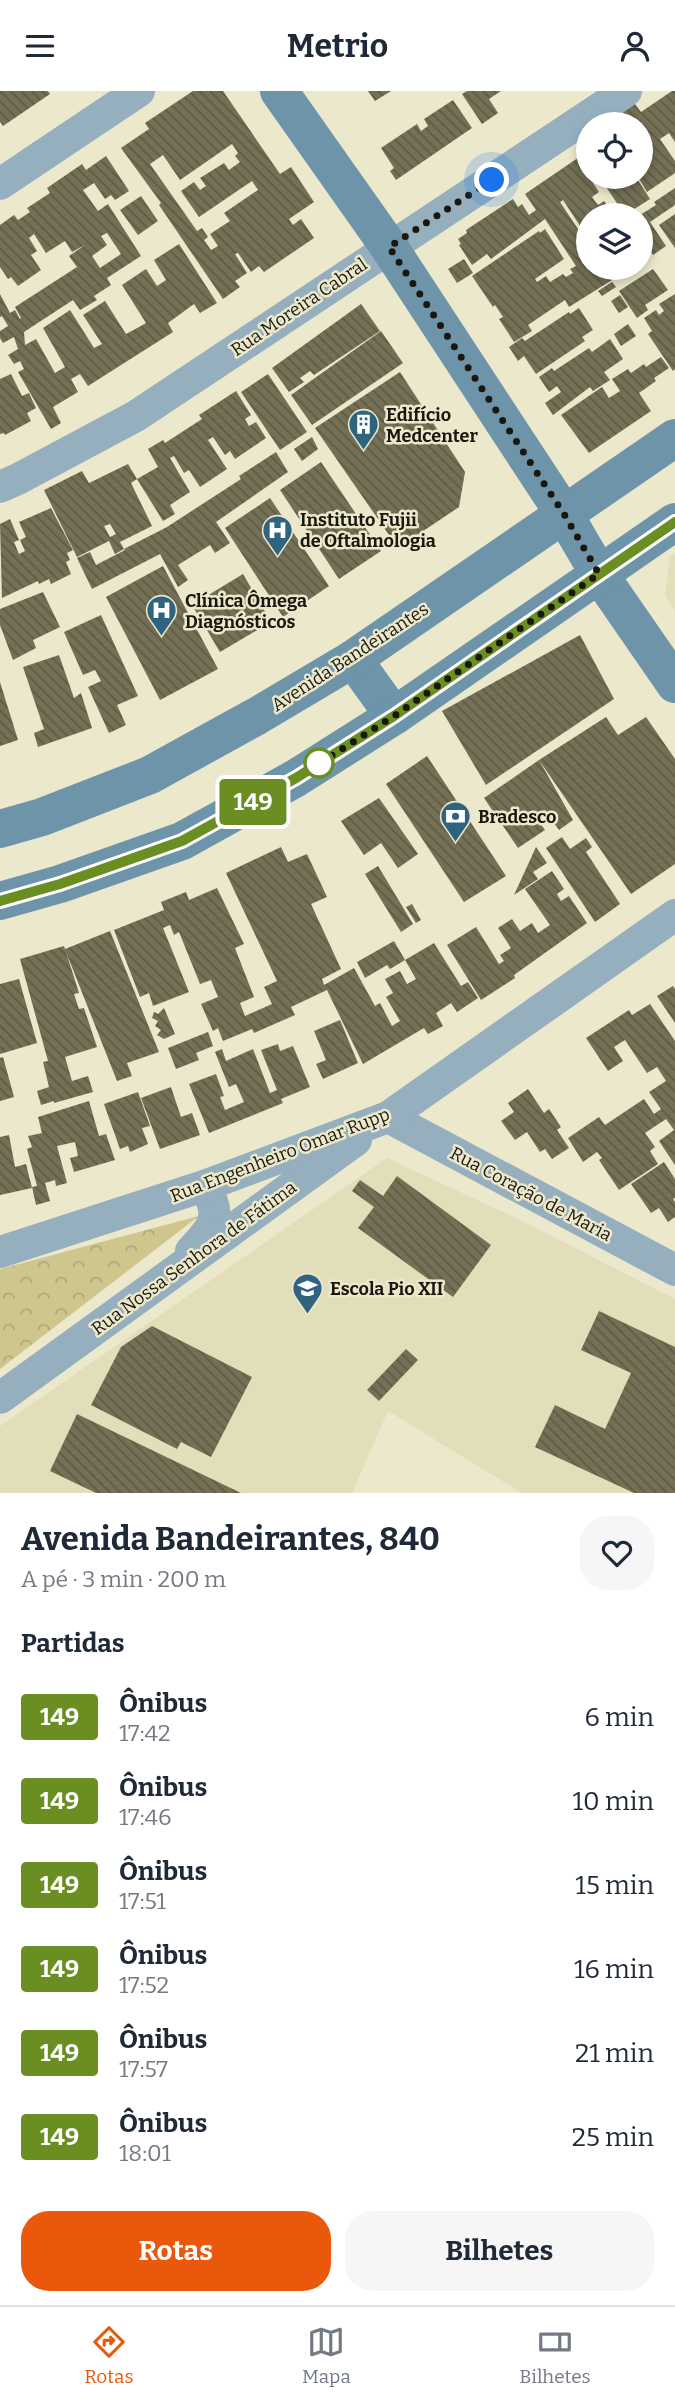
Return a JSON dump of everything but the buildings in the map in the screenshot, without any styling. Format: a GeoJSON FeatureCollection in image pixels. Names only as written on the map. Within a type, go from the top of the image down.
{"type":"FeatureCollection","features":[{"type":"Feature","properties":{"kind":"main road"},"geometry":{"type":"LineString","coordinates":[[279,91],[389,247],[564,514],[599,574],[675,684]]}},
{"type":"Feature","properties":{"kind":"main road","name":"Avenida Bandeirantes"},"geometry":{"type":"LineString","coordinates":[[0,829],[41,817],[150,775],[353,659],[675,438]]}},
{"type":"Feature","properties":{"kind":"main road"},"geometry":{"type":"LineString","coordinates":[[0,901],[60,884],[182,841],[296,778],[394,716],[675,522]]}},
{"type":"Feature","properties":{"kind":"main road"},"geometry":{"type":"LineString","coordinates":[[353,659],[394,716]]}},
{"type":"Feature","properties":{"kind":"street"},"geometry":{"type":"LineString","coordinates":[[0,184],[139,91]]}},
{"type":"Feature","properties":{"kind":"street","name":"Rua Moreira Cabral"},"geometry":{"type":"LineString","coordinates":[[0,487],[136,416],[626,91]]}},
{"type":"Feature","properties":{"kind":"street","name":"Rua Engenheiro Omar Rupp"},"geometry":{"type":"LineString","coordinates":[[0,1252],[204,1186],[388,1117],[675,915]]}},
{"type":"Feature","properties":{"kind":"street","name":"Rua Coração de Maria"},"geometry":{"type":"LineString","coordinates":[[388,1117],[670,1262]]}},
{"type":"Feature","properties":{"kind":"street","name":"Rua Nossa Senhora de Fátima"},"geometry":{"type":"LineString","coordinates":[[0,1398],[388,1117]]}},
{"type":"Feature","properties":{"kind":"street"},"geometry":{"type":"LineString","coordinates":[[158,1285],[206,1235],[214,1222],[215,1207],[204,1186]]}},
{"type":"Feature","properties":{"kind":"shaded area"},"geometry":{"type":"Polygon","coordinates":[[[675,554],[675,611],[665,596],[670,556],[675,554]]]}},
{"type":"Feature","properties":{"kind":"shaded area","name":"Escola Pio XII"},"geometry":{"type":"Polygon","coordinates":[[[387,1158],[520,1220],[675,1299],[675,1493],[522,1493],[388,1411],[352,1493],[0,1493],[0,1426],[387,1158]]]}},
{"type":"Feature","properties":{"kind":"green space"},"geometry":{"type":"Polygon","coordinates":[[[199,1216],[0,1369],[0,1269],[199,1216]]]}},
{"type":"Feature","properties":{"kind":"bus line","name":"149"},"geometry":{"type":"LineString","coordinates":[[0,901],[60,884],[182,841],[296,778],[394,716],[675,522]]}},
{"type":"Feature","properties":{"kind":"place","name":"Edifício Medcenter"},"geometry":{"type":"Point","coordinates":[363,452]}},
{"type":"Feature","properties":{"kind":"place","name":"Instituto Fujii de Oftalmologia"},"geometry":{"type":"Point","coordinates":[277,557]}},
{"type":"Feature","properties":{"kind":"place","name":"Clínica Ômega Diagnósticos"},"geometry":{"type":"Point","coordinates":[162,638]}},
{"type":"Feature","properties":{"kind":"place","name":"Bradesco"},"geometry":{"type":"Point","coordinates":[455,844]}},
{"type":"Feature","properties":{"kind":"place","name":"Escola Pio XII"},"geometry":{"type":"Point","coordinates":[307,1316]}},
{"type":"Feature","properties":{"kind":"route"},"geometry":{"type":"LineString","coordinates":[[319,763],[315,766],[394,716],[599,574],[564,514],[389,247],[492,180]]}}]}
